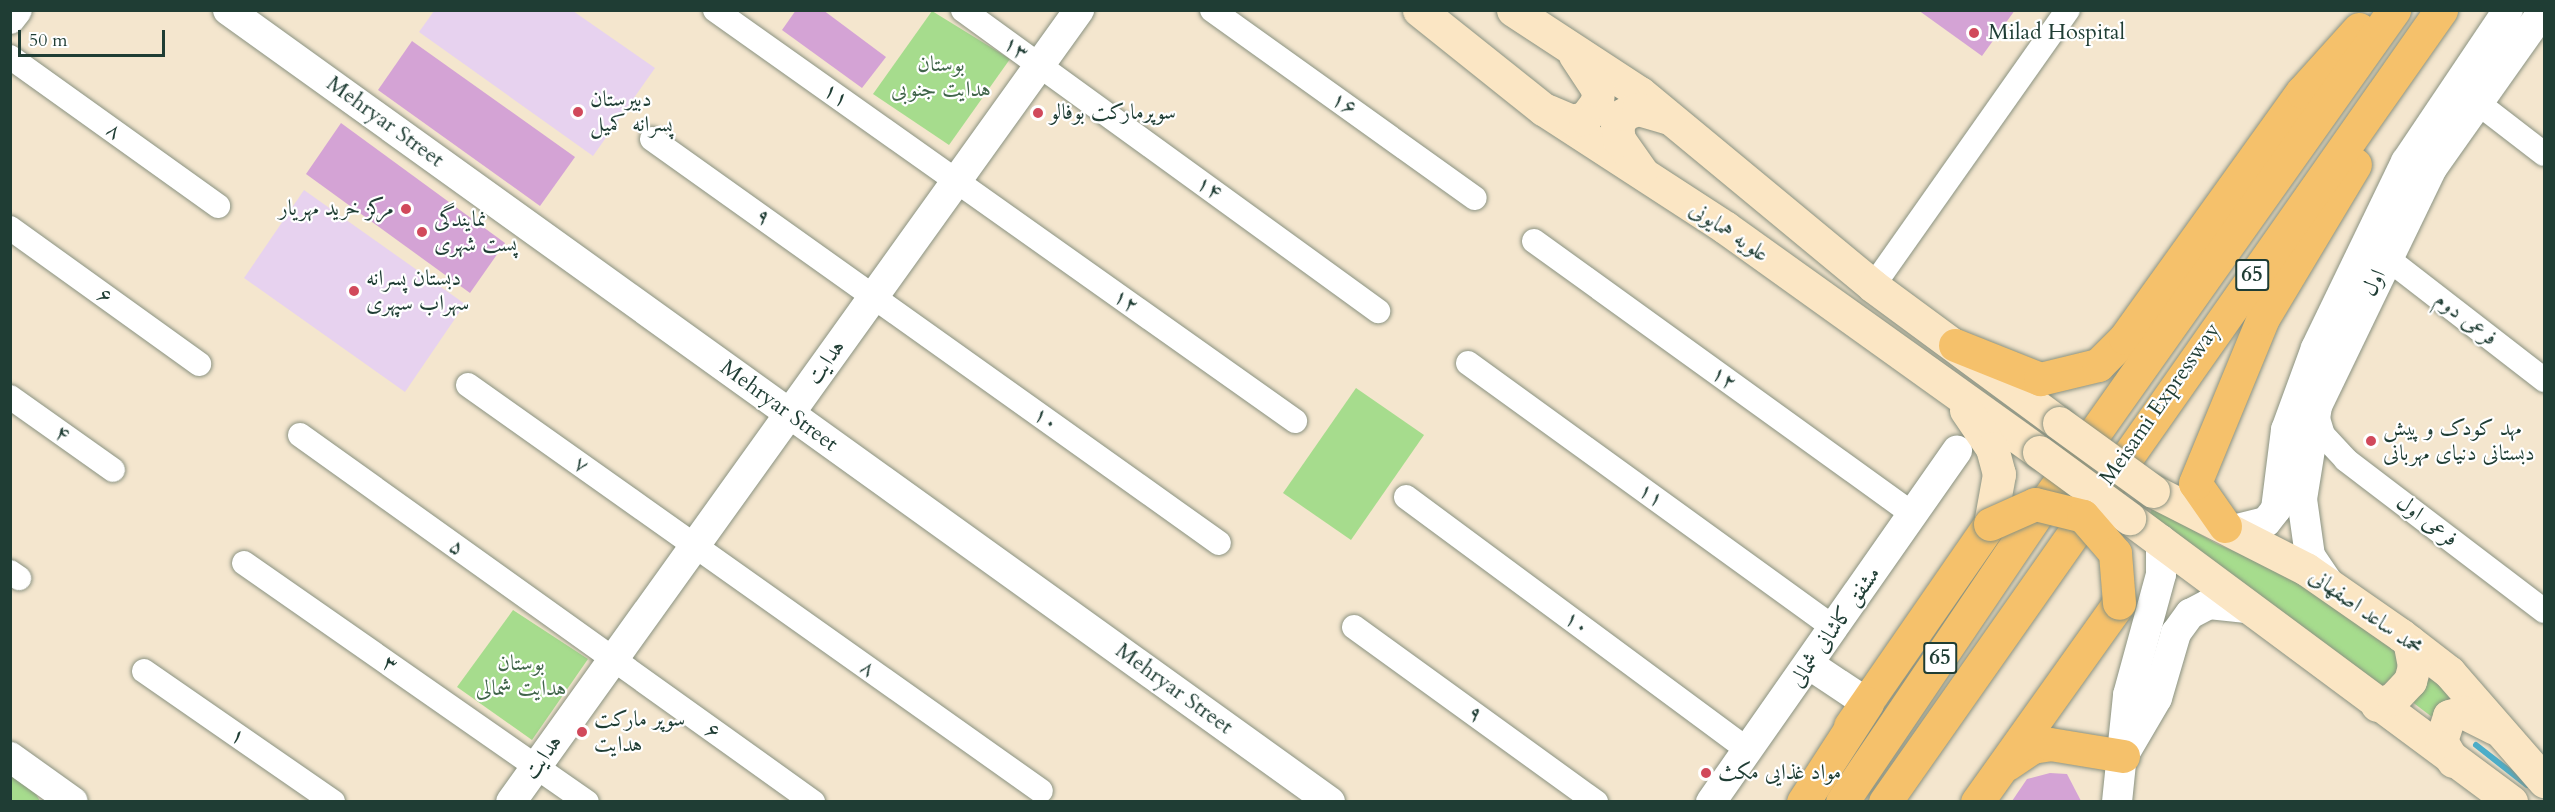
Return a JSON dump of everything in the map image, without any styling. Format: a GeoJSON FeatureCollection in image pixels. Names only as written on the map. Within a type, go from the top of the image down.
{"type":"FeatureCollection","features":[{"type":"Feature","properties":{"kind":"main road","name":"علویه همایونی"},"geometry":{"type":"LineString","coordinates":[[1419,10],[1544,109],[1646,178],[1726,228],[2161,540]]}},
{"type":"Feature","properties":{"kind":"main road"},"geometry":{"type":"LineString","coordinates":[[1513,10],[1679,123],[1873,286],[1955,345],[2040,379],[2098,365],[2125,338],[2302,92],[2377,10]]}},
{"type":"Feature","properties":{"kind":"main road","name":"Meisami Expressway"},"geometry":{"type":"LineString","coordinates":[[1842,801],[2037,514],[2394,10]]}},
{"type":"Feature","properties":{"kind":"main road","name":"Meisami Expressway"},"geometry":{"type":"LineString","coordinates":[[1885,801],[2063,541],[2440,10]]}},
{"type":"Feature","properties":{"kind":"main road"},"geometry":{"type":"LineString","coordinates":[[2229,528],[2194,483],[2258,329],[2447,10]]}},
{"type":"Feature","properties":{"kind":"main road"},"geometry":{"type":"LineString","coordinates":[[1544,109],[1571,121],[1585,118],[1597,102],[1592,77],[1566,44]]}},
{"type":"Feature","properties":{"kind":"main road"},"geometry":{"type":"LineString","coordinates":[[1646,178],[1619,140],[1624,114],[1647,111],[1679,123]]}},
{"type":"Feature","properties":{"kind":"main road","name":"محمد ساعد اصفهانی"},"geometry":{"type":"LineString","coordinates":[[1955,345],[2153,491],[2229,528],[2329,584],[2409,641],[2449,672],[2495,729],[2544,781]]}},
{"type":"Feature","properties":{"kind":"main road"},"geometry":{"type":"LineString","coordinates":[[1803,801],[1990,524],[1999,482],[1992,448],[1973,417],[1928,373]]}},
{"type":"Feature","properties":{"kind":"main road"},"geometry":{"type":"LineString","coordinates":[[1977,801],[2119,603],[2115,553],[2083,516],[2035,504],[1990,524]]}},
{"type":"Feature","properties":{"kind":"main road"},"geometry":{"type":"LineString","coordinates":[[2161,540],[2247,608],[2377,705],[2511,801]]}},
{"type":"Feature","properties":{"kind":"main road"},"geometry":{"type":"LineString","coordinates":[[2377,705],[2393,699],[2410,681],[2414,666],[2409,641]]}},
{"type":"Feature","properties":{"kind":"main road"},"geometry":{"type":"LineString","coordinates":[[1793,801],[1867,703]]}},
{"type":"Feature","properties":{"kind":"main road"},"geometry":{"type":"LineString","coordinates":[[2453,761],[2441,741],[2449,716],[2463,711],[2495,729]]}},
{"type":"Feature","properties":{"kind":"main road"},"geometry":{"type":"LineString","coordinates":[[2003,767],[2032,747],[2050,744],[2123,756]]}},
{"type":"Feature","properties":{"kind":"street"},"geometry":{"type":"LineString","coordinates":[[10,19],[17,10]]}},
{"type":"Feature","properties":{"kind":"street","name":"Mehryar Street"},"geometry":{"type":"LineString","coordinates":[[228,10],[1330,801]]}},
{"type":"Feature","properties":{"kind":"street","name":"۱۱"},"geometry":{"type":"LineString","coordinates":[[715,10],[957,180]]}},
{"type":"Feature","properties":{"kind":"street","name":"۱۳"},"geometry":{"type":"LineString","coordinates":[[963,10],[1040,65]]}},
{"type":"Feature","properties":{"kind":"street","name":"هدایت"},"geometry":{"type":"LineString","coordinates":[[512,801],[1079,10]]}},
{"type":"Feature","properties":{"kind":"street","name":"۱۶"},"geometry":{"type":"LineString","coordinates":[[1212,10],[1475,198]]}},
{"type":"Feature","properties":{"kind":"street"},"geometry":{"type":"LineString","coordinates":[[1873,286],[2068,10]]}},
{"type":"Feature","properties":{"kind":"street","name":"اول"},"geometry":{"type":"LineString","coordinates":[[2229,528],[2266,522],[2276,509],[2286,430],[2316,348],[2406,162],[2508,10]]}},
{"type":"Feature","properties":{"kind":"street","name":"اول"},"geometry":{"type":"LineString","coordinates":[[2329,584],[2310,556],[2305,535],[2305,477],[2316,412],[2387,258],[2432,168],[2544,10]]}},
{"type":"Feature","properties":{"kind":"street","name":"۸"},"geometry":{"type":"LineString","coordinates":[[10,57],[218,206]]}},
{"type":"Feature","properties":{"kind":"street","name":"۱۴"},"geometry":{"type":"LineString","coordinates":[[1040,65],[1378,311]]}},
{"type":"Feature","properties":{"kind":"street"},"geometry":{"type":"LineString","coordinates":[[2478,103],[2544,154]]}},
{"type":"Feature","properties":{"kind":"street","name":"۹"},"geometry":{"type":"LineString","coordinates":[[652,139],[873,296]]}},
{"type":"Feature","properties":{"kind":"street","name":"۱۲"},"geometry":{"type":"LineString","coordinates":[[957,180],[1295,421]]}},
{"type":"Feature","properties":{"kind":"street","name":"۶"},"geometry":{"type":"LineString","coordinates":[[10,228],[199,364]]}},
{"type":"Feature","properties":{"kind":"street","name":"۱۲"},"geometry":{"type":"LineString","coordinates":[[1534,241],[1914,515]]}},
{"type":"Feature","properties":{"kind":"street","name":"فرعی دوم"},"geometry":{"type":"LineString","coordinates":[[2387,258],[2544,380]]}},
{"type":"Feature","properties":{"kind":"street","name":"۱۰"},"geometry":{"type":"LineString","coordinates":[[873,296],[1220,543]]}},
{"type":"Feature","properties":{"kind":"street","name":"۱۱"},"geometry":{"type":"LineString","coordinates":[[1468,363],[1834,628]]}},
{"type":"Feature","properties":{"kind":"street","name":"۷"},"geometry":{"type":"LineString","coordinates":[[468,385],[695,545]]}},
{"type":"Feature","properties":{"kind":"street","name":"۴"},"geometry":{"type":"LineString","coordinates":[[10,398],[112,470]]}},
{"type":"Feature","properties":{"kind":"street","name":"فرعی اول"},"geometry":{"type":"LineString","coordinates":[[2316,412],[2323,435],[2346,460],[2544,611]]}},
{"type":"Feature","properties":{"kind":"street","name":"۵"},"geometry":{"type":"LineString","coordinates":[[300,435],[613,660]]}},
{"type":"Feature","properties":{"kind":"street","name":"مشفق کاشانی شمالی"},"geometry":{"type":"LineString","coordinates":[[1711,801],[1810,665],[1957,452]]}},
{"type":"Feature","properties":{"kind":"street"},"geometry":{"type":"LineString","coordinates":[[2305,477],[2324,463],[2346,460]]}},
{"type":"Feature","properties":{"kind":"street","name":"۱۰"},"geometry":{"type":"LineString","coordinates":[[1406,497],[1748,750]]}},
{"type":"Feature","properties":{"kind":"street"},"geometry":{"type":"LineString","coordinates":[[2117,801],[2128,695],[2161,574],[2161,540]]}},
{"type":"Feature","properties":{"kind":"street","name":"۸"},"geometry":{"type":"LineString","coordinates":[[695,545],[1041,791]]}},
{"type":"Feature","properties":{"kind":"street","name":"۳"},"geometry":{"type":"LineString","coordinates":[[244,563],[537,766]]}},
{"type":"Feature","properties":{"kind":"street"},"geometry":{"type":"LineString","coordinates":[[2123,756],[2157,698],[2176,633],[2190,614],[2209,604],[2247,608]]}},
{"type":"Feature","properties":{"kind":"street","name":"۹"},"geometry":{"type":"LineString","coordinates":[[1354,627],[1596,801]]}},
{"type":"Feature","properties":{"kind":"street","name":"۶"},"geometry":{"type":"LineString","coordinates":[[613,660],[813,801]]}},
{"type":"Feature","properties":{"kind":"street"},"geometry":{"type":"LineString","coordinates":[[1810,665],[1867,703]]}},
{"type":"Feature","properties":{"kind":"street","name":"۱"},"geometry":{"type":"LineString","coordinates":[[144,671],[333,801]]}},
{"type":"Feature","properties":{"kind":"street"},"geometry":{"type":"LineString","coordinates":[[15,760],[48,801]]}},
{"type":"Feature","properties":{"kind":"street"},"geometry":{"type":"LineString","coordinates":[[15,760],[73,801]]}},
{"type":"Feature","properties":{"kind":"street"},"geometry":{"type":"LineString","coordinates":[[537,766],[587,801]]}},
{"type":"Feature","properties":{"kind":"shaded area","name":"دبیرستان پسرانه کمیل"},"geometry":{"type":"Polygon","coordinates":[[[434,11],[573,11],[655,68],[593,156],[419,32],[434,11]]]}},
{"type":"Feature","properties":{"kind":"shaded area","name":"دبستان پسرانه سهراب سپهری"},"geometry":{"type":"Polygon","coordinates":[[[304,190],[465,304],[405,392],[244,278],[304,190]]]}},
{"type":"Feature","properties":{"kind":"green space","name":"بوستان هدایت جنوبی"},"geometry":{"type":"Polygon","coordinates":[[[932,11],[1010,59],[949,145],[873,94],[932,11]]]}},
{"type":"Feature","properties":{"kind":"green space"},"geometry":{"type":"Polygon","coordinates":[[[1356,388],[1424,435],[1351,540],[1283,493],[1356,388]]]}},
{"type":"Feature","properties":{"kind":"green space"},"geometry":{"type":"Polygon","coordinates":[[[2153,507],[2217,544],[2298,578],[2399,652],[2397,674],[2382,686],[2149,515],[2153,507]]]}},
{"type":"Feature","properties":{"kind":"green space","name":"بوستان هدایت شمالی"},"geometry":{"type":"Polygon","coordinates":[[[513,610],[588,659],[532,740],[457,687],[513,610]]]}},
{"type":"Feature","properties":{"kind":"green space"},"geometry":{"type":"Polygon","coordinates":[[[2424,660],[2457,697],[2432,717],[2411,701],[2424,660]]]}},
{"type":"Feature","properties":{"kind":"green space"},"geometry":{"type":"Polygon","coordinates":[[[10,765],[34,791],[40,801],[11,801],[10,765]]]}},
{"type":"Feature","properties":{"kind":"building"},"geometry":{"type":"Polygon","coordinates":[[[796,10],[823,10],[886,57],[862,88],[782,30],[796,10]]]}},
{"type":"Feature","properties":{"kind":"building","name":"Milad Hospital"},"geometry":{"type":"Polygon","coordinates":[[[1918,10],[2015,10],[1982,56],[1918,10]]]}},
{"type":"Feature","properties":{"kind":"building"},"geometry":{"type":"Polygon","coordinates":[[[412,41],[575,157],[540,206],[378,90],[412,41]]]}},
{"type":"Feature","properties":{"kind":"building","name":"مرکز خرید مهریار"},"geometry":{"type":"Polygon","coordinates":[[[341,123],[505,243],[470,293],[306,174],[341,123]]]}},
{"type":"Feature","properties":{"kind":"building"},"geometry":{"type":"Polygon","coordinates":[[[2050,773],[2067,774],[2081,801],[2012,801],[2027,779],[2050,773]]]}},
{"type":"Feature","properties":{"kind":"waterway"},"geometry":{"type":"LineString","coordinates":[[2476,745],[2527,785]]}},
{"type":"Feature","properties":{"kind":"place","name":"Milad Hospital"},"geometry":{"type":"Point","coordinates":[1974,33]}},
{"type":"Feature","properties":{"kind":"place","name":"دبیرستان پسرانه کمیل"},"geometry":{"type":"Point","coordinates":[578,112]}},
{"type":"Feature","properties":{"kind":"place","name":"سوپرمارکت بوفالو"},"geometry":{"type":"Point","coordinates":[1038,113]}},
{"type":"Feature","properties":{"kind":"place","name":"مرکز خرید مهریار"},"geometry":{"type":"Point","coordinates":[406,209]}},
{"type":"Feature","properties":{"kind":"place","name":"نمایندگی پست شهری"},"geometry":{"type":"Point","coordinates":[422,232]}},
{"type":"Feature","properties":{"kind":"place","name":"دبستان پسرانه سهراب سپهری"},"geometry":{"type":"Point","coordinates":[354,291]}},
{"type":"Feature","properties":{"kind":"place","name":"مهد کودک و پیش دبستانی دنیای‌ مهربانی"},"geometry":{"type":"Point","coordinates":[2371,441]}},
{"type":"Feature","properties":{"kind":"place","name":"سوپر مارکت هدایت"},"geometry":{"type":"Point","coordinates":[582,732]}},
{"type":"Feature","properties":{"kind":"place","name":"مواد غذایی مکث"},"geometry":{"type":"Point","coordinates":[1706,773]}}]}
